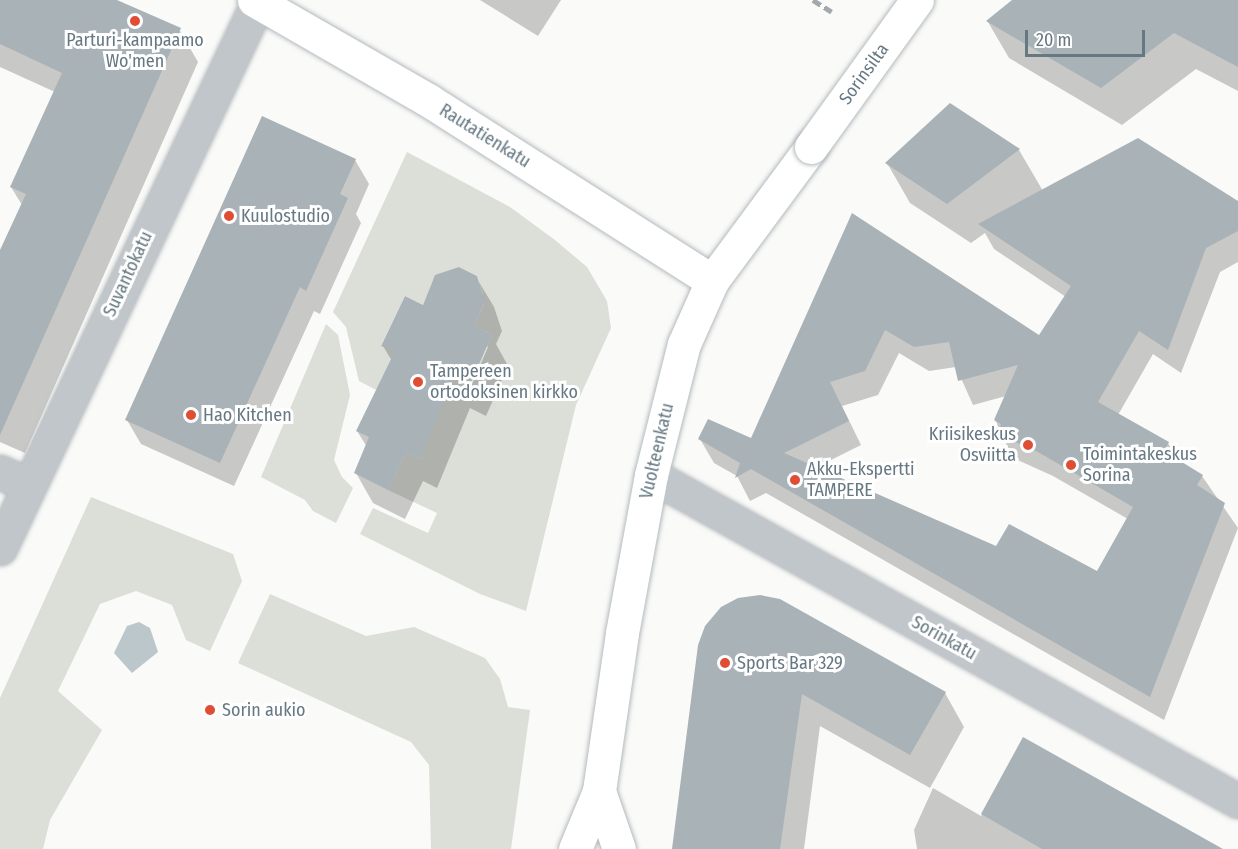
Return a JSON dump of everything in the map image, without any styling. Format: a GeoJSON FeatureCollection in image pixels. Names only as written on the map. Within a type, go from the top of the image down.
{"type":"FeatureCollection","features":[{"type":"Feature","properties":{"kind":"main road","name":"Sorinsilta"},"geometry":{"type":"LineString","coordinates":[[811,147],[916,0]]}},
{"type":"Feature","properties":{"kind":"main road","name":"Rautatienkatu"},"geometry":{"type":"LineString","coordinates":[[256,1],[428,100],[712,281]]}},
{"type":"Feature","properties":{"kind":"main road","name":"Vuolteenkatu"},"geometry":{"type":"LineString","coordinates":[[575,849],[599,791],[621,633],[651,475],[675,372],[712,281],[811,147]]}},
{"type":"Feature","properties":{"kind":"main road","name":"Vuolteenkatu"},"geometry":{"type":"LineString","coordinates":[[599,791],[619,849]]}},
{"type":"Feature","properties":{"kind":"street","name":"Suvantokatu"},"geometry":{"type":"LineString","coordinates":[[0,548],[14,479],[256,1]]}},
{"type":"Feature","properties":{"kind":"street","name":"Sorinkatu"},"geometry":{"type":"LineString","coordinates":[[651,475],[1238,801]]}},
{"type":"Feature","properties":{"kind":"shaded area"},"geometry":{"type":"Polygon","coordinates":[[[407,152],[510,207],[555,240],[587,267],[607,301],[611,328],[576,405],[526,611],[480,594],[360,534],[373,508],[428,533],[437,513],[388,490],[406,453],[420,459],[451,378],[469,386],[492,335],[474,326],[484,304],[479,301],[483,293],[477,276],[459,267],[433,280],[423,305],[405,296],[381,345],[400,353],[382,393],[359,381],[346,327],[333,312],[407,152]]]}},
{"type":"Feature","properties":{"kind":"shaded area"},"geometry":{"type":"Polygon","coordinates":[[[326,324],[338,335],[350,395],[334,460],[342,477],[353,488],[336,523],[313,511],[305,500],[261,477],[326,324]]]}},
{"type":"Feature","properties":{"kind":"shaded area"},"geometry":{"type":"Polygon","coordinates":[[[91,497],[233,554],[242,581],[210,651],[186,640],[172,605],[136,591],[100,604],[58,691],[102,730],[50,820],[43,849],[0,849],[0,698],[91,497]]]}},
{"type":"Feature","properties":{"kind":"shaded area"},"geometry":{"type":"Polygon","coordinates":[[[270,594],[366,636],[414,627],[485,658],[500,679],[508,707],[530,710],[511,849],[431,849],[429,765],[411,742],[238,663],[270,594]]]}},
{"type":"Feature","properties":{"kind":"shaded area"},"geometry":{"type":"Polygon","coordinates":[[[139,622],[150,628],[158,652],[132,673],[114,653],[127,626],[139,622]]]}},
{"type":"Feature","properties":{"kind":"building"},"geometry":{"type":"Polygon","coordinates":[[[0,0],[117,0],[181,28],[0,435],[0,250],[26,194],[10,187],[62,73],[0,44],[0,0]]]}},
{"type":"Feature","properties":{"kind":"building"},"geometry":{"type":"Polygon","coordinates":[[[1012,0],[1238,0],[1238,67],[1174,33],[1101,88],[986,21],[1012,0]]]}},
{"type":"Feature","properties":{"kind":"building"},"geometry":{"type":"Polygon","coordinates":[[[950,103],[1020,149],[947,204],[885,163],[950,103]]]}},
{"type":"Feature","properties":{"kind":"building"},"geometry":{"type":"Polygon","coordinates":[[[262,116],[356,159],[340,194],[348,198],[306,291],[300,287],[220,463],[125,420],[262,116]]]}},
{"type":"Feature","properties":{"kind":"building"},"geometry":{"type":"Polygon","coordinates":[[[1138,138],[1238,201],[1238,231],[1206,248],[1168,350],[1139,331],[1098,402],[1169,442],[1164,451],[1203,475],[1197,485],[1225,503],[1150,697],[751,469],[735,478],[740,463],[698,439],[708,419],[751,438],[852,213],[1039,335],[1071,286],[978,224],[1138,138]],[[885,330],[865,371],[830,382],[849,421],[784,453],[996,546],[1009,524],[1097,571],[1133,507],[1038,452],[997,434],[1001,424],[994,420],[1018,365],[958,381],[949,342],[914,347],[885,330]]]}},
{"type":"Feature","properties":{"kind":"building","name":"Tampereen ortodoksinen kirkko"},"geometry":{"type":"Polygon","coordinates":[[[459,267],[477,276],[485,301],[474,326],[492,335],[469,387],[453,379],[420,459],[406,453],[388,490],[354,473],[369,437],[356,431],[395,351],[381,346],[405,296],[423,305],[435,275],[459,267]]]}},
{"type":"Feature","properties":{"kind":"building"},"geometry":{"type":"Polygon","coordinates":[[[760,595],[780,599],[946,692],[910,755],[802,694],[780,849],[672,849],[698,645],[705,626],[721,607],[738,598],[760,595]]]}},
{"type":"Feature","properties":{"kind":"building"},"geometry":{"type":"Polygon","coordinates":[[[1023,737],[1223,849],[1042,849],[981,814],[1023,737]]]}},
{"type":"Feature","properties":{"kind":"railway"},"geometry":{"type":"LineString","coordinates":[[813,0],[832,12]]}},
{"type":"Feature","properties":{"kind":"place","name":"Parturi-kampaamo Wo'men"},"geometry":{"type":"Point","coordinates":[135,21]}},
{"type":"Feature","properties":{"kind":"place","name":"Kuulostudio"},"geometry":{"type":"Point","coordinates":[229,216]}},
{"type":"Feature","properties":{"kind":"place","name":"Tampereen ortodoksinen kirkko"},"geometry":{"type":"Point","coordinates":[418,382]}},
{"type":"Feature","properties":{"kind":"place","name":"Hao Kitchen"},"geometry":{"type":"Point","coordinates":[191,415]}},
{"type":"Feature","properties":{"kind":"place","name":"Kriisikeskus Osviitta"},"geometry":{"type":"Point","coordinates":[1028,445]}},
{"type":"Feature","properties":{"kind":"place","name":"Toimintakeskus Sorina"},"geometry":{"type":"Point","coordinates":[1071,465]}},
{"type":"Feature","properties":{"kind":"place","name":"Akku-Ekspertti TAMPERE"},"geometry":{"type":"Point","coordinates":[795,480]}},
{"type":"Feature","properties":{"kind":"place","name":"Sports Bar 329"},"geometry":{"type":"Point","coordinates":[725,663]}},
{"type":"Feature","properties":{"kind":"place","name":"Sorin aukio"},"geometry":{"type":"Point","coordinates":[210,710]}}]}
